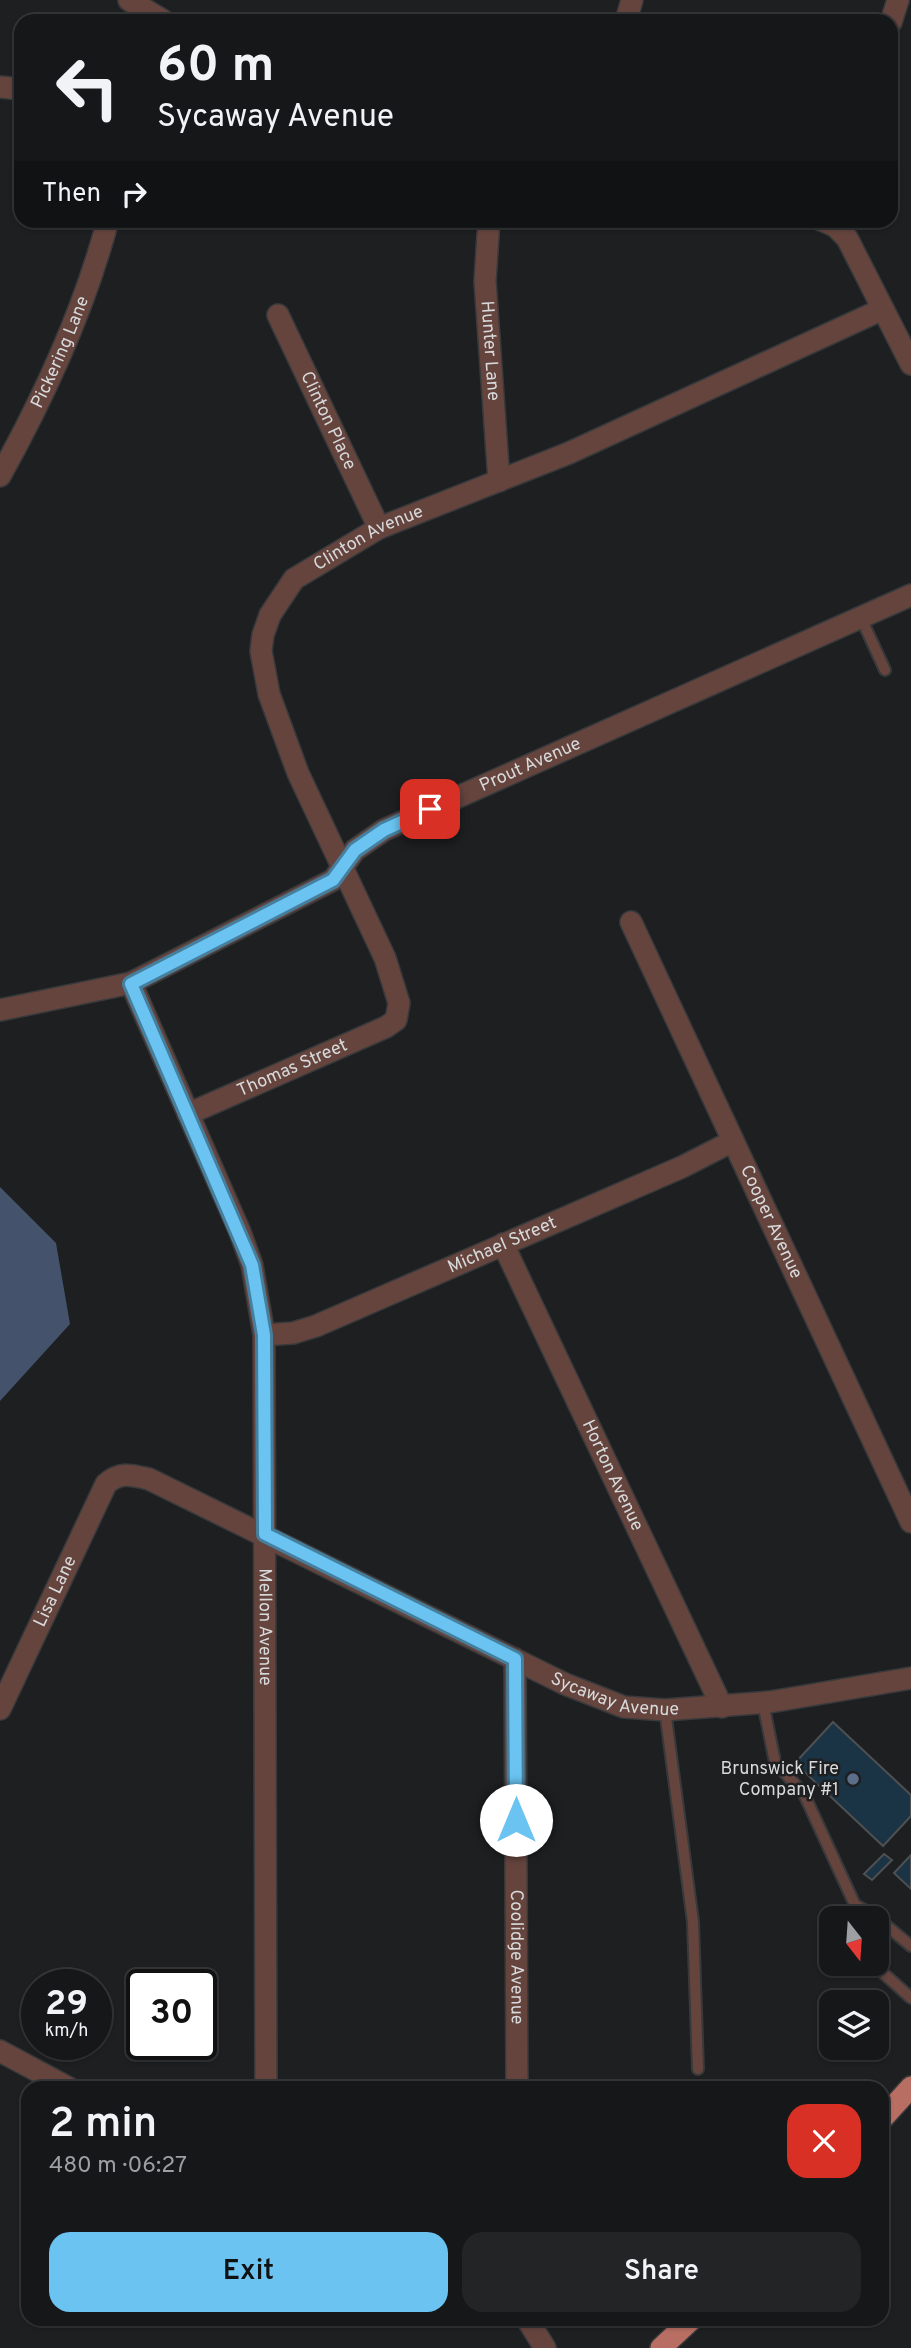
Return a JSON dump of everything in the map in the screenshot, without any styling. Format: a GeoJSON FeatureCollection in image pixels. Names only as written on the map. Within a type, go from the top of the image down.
{"type":"FeatureCollection","features":[{"type":"Feature","properties":{"kind":"highway"},"geometry":{"type":"LineString","coordinates":[[889,2111],[911,2087]]}},
{"type":"Feature","properties":{"kind":"highway"},"geometry":{"type":"LineString","coordinates":[[660,2348],[684,2326]]}},
{"type":"Feature","properties":{"kind":"street"},"geometry":{"type":"LineString","coordinates":[[129,0],[151,14]]}},
{"type":"Feature","properties":{"kind":"street","name":"Pickering Lane"},"geometry":{"type":"LineString","coordinates":[[0,476],[36,411],[71,331],[98,258],[106,228]]}},
{"type":"Feature","properties":{"kind":"street","name":"Hunter Lane"},"geometry":{"type":"LineString","coordinates":[[488,228],[485,281],[499,481]]}},
{"type":"Feature","properties":{"kind":"street"},"geometry":{"type":"LineString","coordinates":[[837,228],[847,238],[911,364]]}},
{"type":"Feature","properties":{"kind":"street","name":"Clinton Avenue"},"geometry":{"type":"LineString","coordinates":[[396,1020],[399,1003],[385,958],[298,773],[269,694],[261,651],[270,615],[295,579],[379,528],[569,453],[884,309]]}},
{"type":"Feature","properties":{"kind":"street","name":"Clinton Place"},"geometry":{"type":"LineString","coordinates":[[278,315],[379,528]]}},
{"type":"Feature","properties":{"kind":"street","name":"Prout Avenue"},"geometry":{"type":"LineString","coordinates":[[0,1010],[131,984],[333,880],[355,850],[384,830],[911,595]]}},
{"type":"Feature","properties":{"kind":"street","name":"Cooper Avenue"},"geometry":{"type":"LineString","coordinates":[[631,922],[911,1522]]}},
{"type":"Feature","properties":{"kind":"street","name":"Mellon Avenue"},"geometry":{"type":"LineString","coordinates":[[131,984],[252,1265],[264,1335],[266,2081]]}},
{"type":"Feature","properties":{"kind":"street","name":"Thomas Street"},"geometry":{"type":"LineString","coordinates":[[188,1114],[386,1027],[396,1020]]}},
{"type":"Feature","properties":{"kind":"street","name":"Michael Street"},"geometry":{"type":"LineString","coordinates":[[264,1335],[316,1326],[682,1167],[733,1140]]}},
{"type":"Feature","properties":{"kind":"street","name":"Horton Avenue"},"geometry":{"type":"LineString","coordinates":[[503,1244],[722,1707]]}},
{"type":"Feature","properties":{"kind":"street","name":"Sycaway Avenue"},"geometry":{"type":"LineString","coordinates":[[114,1477],[125,1474],[149,1479],[565,1684],[624,1706],[665,1710],[722,1707],[763,1703],[911,1678]]}},
{"type":"Feature","properties":{"kind":"street","name":"Lisa Lane"},"geometry":{"type":"LineString","coordinates":[[0,1709],[106,1484],[114,1477]]}},
{"type":"Feature","properties":{"kind":"street","name":"Coolidge Avenue"},"geometry":{"type":"LineString","coordinates":[[515,1659],[517,2081]]}},
{"type":"Feature","properties":{"kind":"street"},"geometry":{"type":"LineString","coordinates":[[0,2051],[56,2081]]}},
{"type":"Feature","properties":{"kind":"street"},"geometry":{"type":"LineString","coordinates":[[531,2326],[545,2348]]}},
{"type":"Feature","properties":{"kind":"lane"},"geometry":{"type":"LineString","coordinates":[[861,618],[885,670]]}},
{"type":"Feature","properties":{"kind":"lane"},"geometry":{"type":"LineString","coordinates":[[763,1703],[775,1762],[804,1794],[855,1905],[875,1916],[911,1946]]}},
{"type":"Feature","properties":{"kind":"lane"},"geometry":{"type":"LineString","coordinates":[[665,1710],[693,1922],[698,2069]]}},
{"type":"Feature","properties":{"kind":"lane"},"geometry":{"type":"LineString","coordinates":[[886,1976],[911,1998]]}},
{"type":"Feature","properties":{"kind":"water"},"geometry":{"type":"Polygon","coordinates":[[[0,1187],[56,1243],[70,1324],[0,1401],[0,1187]]]}},
{"type":"Feature","properties":{"kind":"building","name":"Brunswick Fire Company #1"},"geometry":{"type":"Polygon","coordinates":[[[833,1722],[911,1795],[911,1816],[883,1846],[795,1763],[833,1722]]]}},
{"type":"Feature","properties":{"kind":"building"},"geometry":{"type":"Polygon","coordinates":[[[884,1854],[892,1860],[872,1880],[864,1874],[884,1854]]]}},
{"type":"Feature","properties":{"kind":"building"},"geometry":{"type":"Polygon","coordinates":[[[911,1855],[911,1889],[894,1873],[911,1855]]]}},
{"type":"Feature","properties":{"kind":"place","name":"Brunswick Fire Company #1"},"geometry":{"type":"Point","coordinates":[853,1779]}},
{"type":"Feature","properties":{"kind":"route"},"geometry":{"type":"LineString","coordinates":[[430,809],[384,830],[355,850],[333,880],[131,984],[252,1265],[264,1335],[265,1534],[515,1659],[516,1820]]}}]}
